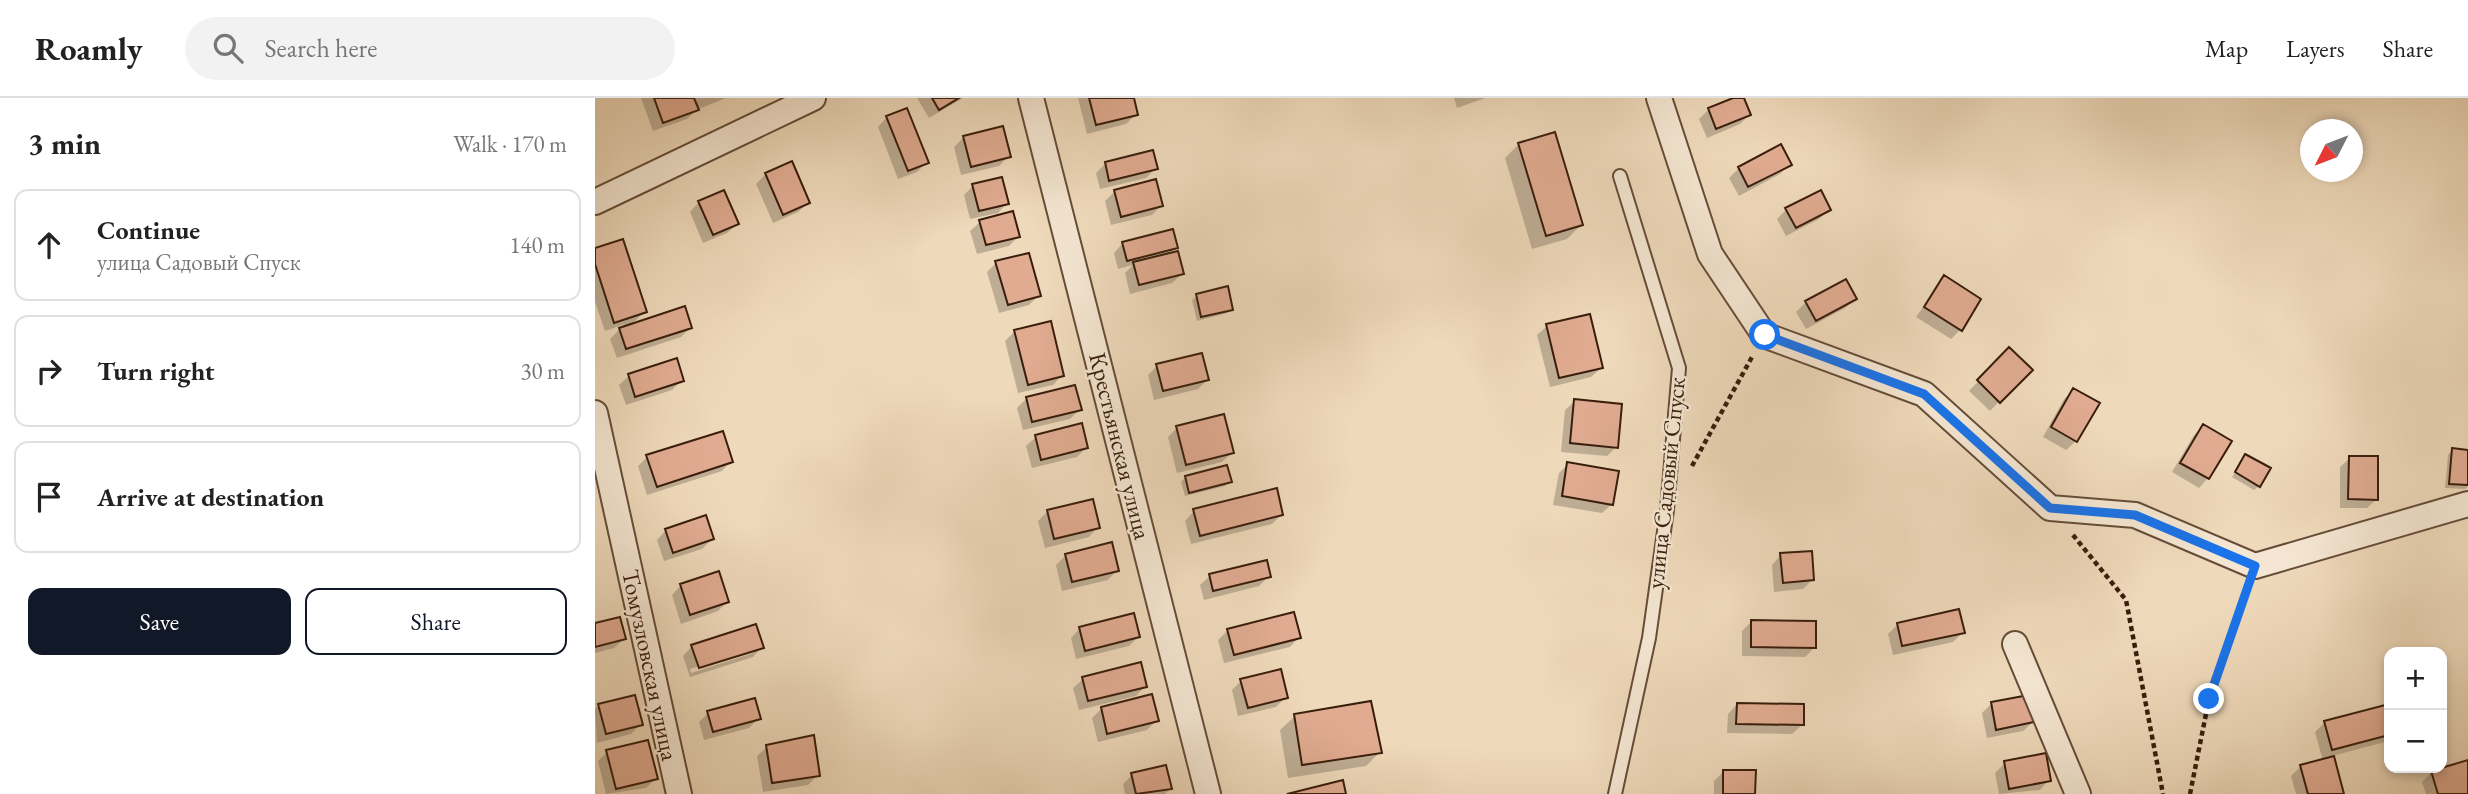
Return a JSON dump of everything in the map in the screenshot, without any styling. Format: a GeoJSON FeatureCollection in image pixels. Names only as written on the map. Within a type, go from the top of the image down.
{"type":"FeatureCollection","features":[{"type":"Feature","properties":{"kind":"street"},"geometry":{"type":"LineString","coordinates":[[595,202],[813,98]]}},
{"type":"Feature","properties":{"kind":"street","name":"Крестьянская улица"},"geometry":{"type":"LineString","coordinates":[[1031,98],[1208,794]]}},
{"type":"Feature","properties":{"kind":"street"},"geometry":{"type":"LineString","coordinates":[[1659,98],[1710,254],[1765,335],[1924,394],[2050,508],[2135,515],[2255,566],[2468,504]]}},
{"type":"Feature","properties":{"kind":"street","name":"Томузловская улица"},"geometry":{"type":"LineString","coordinates":[[595,413],[679,794]]}},
{"type":"Feature","properties":{"kind":"street"},"geometry":{"type":"LineString","coordinates":[[2015,645],[2078,794]]}},
{"type":"Feature","properties":{"kind":"lane","name":"улица Садовый Спуск"},"geometry":{"type":"LineString","coordinates":[[1615,794],[1649,638],[1667,510],[1679,368],[1620,176]]}},
{"type":"Feature","properties":{"kind":"path"},"geometry":{"type":"LineString","coordinates":[[1667,510],[1765,335]]}},
{"type":"Feature","properties":{"kind":"path"},"geometry":{"type":"LineString","coordinates":[[2050,508],[2126,600],[2163,794]]}},
{"type":"Feature","properties":{"kind":"path"},"geometry":{"type":"LineString","coordinates":[[2190,794],[2209,699],[2255,566]]}},
{"type":"Feature","properties":{"kind":"building"},"geometry":{"type":"Polygon","coordinates":[[[654,98],[694,98],[699,110],[663,123],[654,98]]]}},
{"type":"Feature","properties":{"kind":"building"},"geometry":{"type":"Polygon","coordinates":[[[932,98],[959,98],[939,110],[932,98]]]}},
{"type":"Feature","properties":{"kind":"building"},"geometry":{"type":"Polygon","coordinates":[[[1089,98],[1134,98],[1138,115],[1096,125],[1089,98]]]}},
{"type":"Feature","properties":{"kind":"building"},"geometry":{"type":"Polygon","coordinates":[[[1733,98],[1744,98],[1751,115],[1716,129],[1708,108],[1733,98]]]}},
{"type":"Feature","properties":{"kind":"building"},"geometry":{"type":"Polygon","coordinates":[[[907,108],[929,163],[908,171],[886,116],[907,108]]]}},
{"type":"Feature","properties":{"kind":"building"},"geometry":{"type":"Polygon","coordinates":[[[1003,126],[1011,157],[971,167],[963,136],[1003,126]]]}},
{"type":"Feature","properties":{"kind":"building"},"geometry":{"type":"Polygon","coordinates":[[[1555,132],[1583,225],[1546,236],[1518,143],[1555,132]]]}},
{"type":"Feature","properties":{"kind":"building"},"geometry":{"type":"Polygon","coordinates":[[[1781,144],[1792,165],[1748,187],[1738,167],[1781,144]]]}},
{"type":"Feature","properties":{"kind":"building"},"geometry":{"type":"Polygon","coordinates":[[[1153,150],[1158,169],[1109,181],[1105,162],[1153,150]]]}},
{"type":"Feature","properties":{"kind":"building"},"geometry":{"type":"Polygon","coordinates":[[[792,161],[810,203],[783,215],[765,173],[792,161]]]}},
{"type":"Feature","properties":{"kind":"building"},"geometry":{"type":"Polygon","coordinates":[[[1002,177],[1009,204],[979,211],[972,184],[1002,177]]]}},
{"type":"Feature","properties":{"kind":"building"},"geometry":{"type":"Polygon","coordinates":[[[1156,179],[1163,206],[1121,217],[1114,190],[1156,179]]]}},
{"type":"Feature","properties":{"kind":"building"},"geometry":{"type":"Polygon","coordinates":[[[724,190],[739,224],[713,235],[698,201],[724,190]]]}},
{"type":"Feature","properties":{"kind":"building"},"geometry":{"type":"Polygon","coordinates":[[[1821,190],[1831,210],[1796,228],[1785,208],[1821,190]]]}},
{"type":"Feature","properties":{"kind":"building"},"geometry":{"type":"Polygon","coordinates":[[[1013,211],[1020,237],[986,245],[979,220],[1013,211]]]}},
{"type":"Feature","properties":{"kind":"building"},"geometry":{"type":"Polygon","coordinates":[[[1173,229],[1178,248],[1127,261],[1122,242],[1173,229]]]}},
{"type":"Feature","properties":{"kind":"building"},"geometry":{"type":"Polygon","coordinates":[[[623,239],[647,312],[614,323],[595,264],[595,248],[623,239]]]}},
{"type":"Feature","properties":{"kind":"building"},"geometry":{"type":"Polygon","coordinates":[[[1178,251],[1184,274],[1139,285],[1133,262],[1178,251]]]}},
{"type":"Feature","properties":{"kind":"building"},"geometry":{"type":"Polygon","coordinates":[[[1029,253],[1041,296],[1008,305],[995,261],[1029,253]]]}},
{"type":"Feature","properties":{"kind":"building"},"geometry":{"type":"Polygon","coordinates":[[[1944,275],[1981,299],[1962,331],[1924,307],[1944,275]]]}},
{"type":"Feature","properties":{"kind":"building"},"geometry":{"type":"Polygon","coordinates":[[[1846,279],[1857,299],[1816,321],[1805,301],[1846,279]]]}},
{"type":"Feature","properties":{"kind":"building"},"geometry":{"type":"Polygon","coordinates":[[[1228,286],[1233,310],[1201,317],[1196,294],[1228,286]]]}},
{"type":"Feature","properties":{"kind":"building"},"geometry":{"type":"Polygon","coordinates":[[[685,306],[692,328],[626,349],[619,328],[685,306]]]}},
{"type":"Feature","properties":{"kind":"building"},"geometry":{"type":"Polygon","coordinates":[[[1590,314],[1603,368],[1559,378],[1546,324],[1590,314]]]}},
{"type":"Feature","properties":{"kind":"building"},"geometry":{"type":"Polygon","coordinates":[[[1051,321],[1064,376],[1028,385],[1014,330],[1051,321]]]}},
{"type":"Feature","properties":{"kind":"building"},"geometry":{"type":"Polygon","coordinates":[[[2009,347],[2033,370],[2000,403],[1977,380],[2009,347]]]}},
{"type":"Feature","properties":{"kind":"building"},"geometry":{"type":"Polygon","coordinates":[[[1202,353],[1209,380],[1163,391],[1156,364],[1202,353]]]}},
{"type":"Feature","properties":{"kind":"building"},"geometry":{"type":"Polygon","coordinates":[[[677,358],[684,381],[635,397],[628,374],[677,358]]]}},
{"type":"Feature","properties":{"kind":"building"},"geometry":{"type":"Polygon","coordinates":[[[1075,385],[1082,410],[1032,422],[1026,397],[1075,385]]]}},
{"type":"Feature","properties":{"kind":"building"},"geometry":{"type":"Polygon","coordinates":[[[2073,388],[2100,403],[2077,442],[2051,427],[2073,388]]]}},
{"type":"Feature","properties":{"kind":"building"},"geometry":{"type":"Polygon","coordinates":[[[1574,399],[1622,404],[1618,448],[1570,443],[1574,399]]]}},
{"type":"Feature","properties":{"kind":"building"},"geometry":{"type":"Polygon","coordinates":[[[1224,414],[1234,453],[1186,465],[1176,426],[1224,414]]]}},
{"type":"Feature","properties":{"kind":"building"},"geometry":{"type":"Polygon","coordinates":[[[1082,423],[1088,448],[1041,460],[1035,435],[1082,423]]]}},
{"type":"Feature","properties":{"kind":"building"},"geometry":{"type":"Polygon","coordinates":[[[2203,424],[2232,441],[2209,479],[2180,463],[2203,424]]]}},
{"type":"Feature","properties":{"kind":"building"},"geometry":{"type":"Polygon","coordinates":[[[723,431],[733,462],[657,487],[646,455],[723,431]]]}},
{"type":"Feature","properties":{"kind":"building"},"geometry":{"type":"Polygon","coordinates":[[[2452,448],[2468,450],[2468,485],[2449,484],[2452,448]]]}},
{"type":"Feature","properties":{"kind":"building"},"geometry":{"type":"Polygon","coordinates":[[[2245,454],[2271,468],[2260,487],[2235,472],[2245,454]]]}},
{"type":"Feature","properties":{"kind":"building"},"geometry":{"type":"Polygon","coordinates":[[[2349,456],[2378,456],[2378,500],[2348,499],[2349,456]]]}},
{"type":"Feature","properties":{"kind":"building"},"geometry":{"type":"Polygon","coordinates":[[[1567,462],[1619,471],[1613,505],[1562,496],[1567,462]]]}},
{"type":"Feature","properties":{"kind":"building"},"geometry":{"type":"Polygon","coordinates":[[[1227,465],[1232,482],[1189,493],[1185,476],[1227,465]]]}},
{"type":"Feature","properties":{"kind":"building"},"geometry":{"type":"Polygon","coordinates":[[[1277,488],[1283,515],[1200,536],[1193,509],[1277,488]]]}},
{"type":"Feature","properties":{"kind":"building"},"geometry":{"type":"Polygon","coordinates":[[[1093,499],[1100,528],[1054,539],[1047,510],[1093,499]]]}},
{"type":"Feature","properties":{"kind":"building"},"geometry":{"type":"Polygon","coordinates":[[[706,515],[714,539],[673,553],[665,529],[706,515]]]}},
{"type":"Feature","properties":{"kind":"building"},"geometry":{"type":"Polygon","coordinates":[[[1112,542],[1119,571],[1072,582],[1065,554],[1112,542]]]}},
{"type":"Feature","properties":{"kind":"building"},"geometry":{"type":"Polygon","coordinates":[[[1812,551],[1814,580],[1783,583],[1780,553],[1812,551]]]}},
{"type":"Feature","properties":{"kind":"building"},"geometry":{"type":"Polygon","coordinates":[[[1267,560],[1271,577],[1213,591],[1209,574],[1267,560]]]}},
{"type":"Feature","properties":{"kind":"building"},"geometry":{"type":"Polygon","coordinates":[[[719,571],[729,602],[690,615],[680,584],[719,571]]]}},
{"type":"Feature","properties":{"kind":"building"},"geometry":{"type":"Polygon","coordinates":[[[1959,609],[1965,633],[1902,646],[1897,623],[1959,609]]]}},
{"type":"Feature","properties":{"kind":"building"},"geometry":{"type":"Polygon","coordinates":[[[1294,612],[1301,638],[1234,655],[1227,629],[1294,612]]]}},
{"type":"Feature","properties":{"kind":"building"},"geometry":{"type":"Polygon","coordinates":[[[1134,613],[1140,637],[1085,651],[1079,627],[1134,613]]]}},
{"type":"Feature","properties":{"kind":"building"},"geometry":{"type":"Polygon","coordinates":[[[620,617],[626,639],[595,647],[595,623],[620,617]]]}},
{"type":"Feature","properties":{"kind":"building"},"geometry":{"type":"Polygon","coordinates":[[[1751,620],[1816,621],[1816,648],[1751,647],[1751,620]]]}},
{"type":"Feature","properties":{"kind":"building"},"geometry":{"type":"Polygon","coordinates":[[[756,624],[764,648],[699,668],[691,645],[756,624]]]}},
{"type":"Feature","properties":{"kind":"building"},"geometry":{"type":"Polygon","coordinates":[[[1141,662],[1147,687],[1088,701],[1082,677],[1141,662]]]}},
{"type":"Feature","properties":{"kind":"building"},"geometry":{"type":"Polygon","coordinates":[[[1281,669],[1288,698],[1248,708],[1240,679],[1281,669]]]}},
{"type":"Feature","properties":{"kind":"building"},"geometry":{"type":"Polygon","coordinates":[[[1152,694],[1159,721],[1107,734],[1101,707],[1152,694]]]}},
{"type":"Feature","properties":{"kind":"building"},"geometry":{"type":"Polygon","coordinates":[[[635,695],[643,725],[606,734],[598,704],[635,695]]]}},
{"type":"Feature","properties":{"kind":"building"},"geometry":{"type":"Polygon","coordinates":[[[2029,695],[2034,722],[1996,730],[1991,702],[2029,695]]]}},
{"type":"Feature","properties":{"kind":"building"},"geometry":{"type":"Polygon","coordinates":[[[755,698],[761,719],[713,732],[707,711],[755,698]]]}},
{"type":"Feature","properties":{"kind":"building"},"geometry":{"type":"Polygon","coordinates":[[[1371,701],[1382,753],[1302,765],[1294,714],[1371,701]]]}},
{"type":"Feature","properties":{"kind":"building"},"geometry":{"type":"Polygon","coordinates":[[[1737,703],[1804,704],[1804,725],[1736,724],[1737,703]]]}},
{"type":"Feature","properties":{"kind":"building"},"geometry":{"type":"Polygon","coordinates":[[[2384,705],[2384,736],[2332,750],[2324,721],[2384,705]]]}},
{"type":"Feature","properties":{"kind":"building"},"geometry":{"type":"Polygon","coordinates":[[[814,735],[820,776],[772,783],[766,745],[814,735]]]}},
{"type":"Feature","properties":{"kind":"building"},"geometry":{"type":"Polygon","coordinates":[[[648,740],[658,779],[616,789],[606,750],[648,740]]]}},
{"type":"Feature","properties":{"kind":"building"},"geometry":{"type":"Polygon","coordinates":[[[2046,753],[2051,781],[2009,789],[2004,761],[2046,753]]]}},
{"type":"Feature","properties":{"kind":"building"},"geometry":{"type":"Polygon","coordinates":[[[2334,756],[2344,794],[2308,794],[2300,765],[2334,756]]]}},
{"type":"Feature","properties":{"kind":"building"},"geometry":{"type":"Polygon","coordinates":[[[2468,760],[2468,794],[2438,794],[2432,773],[2447,773],[2447,766],[2468,760]]]}},
{"type":"Feature","properties":{"kind":"building"},"geometry":{"type":"Polygon","coordinates":[[[1166,765],[1172,789],[1136,794],[1131,773],[1166,765]]]}},
{"type":"Feature","properties":{"kind":"building"},"geometry":{"type":"Polygon","coordinates":[[[1723,770],[1756,770],[1755,794],[1723,794],[1723,770]]]}},
{"type":"Feature","properties":{"kind":"building"},"geometry":{"type":"Polygon","coordinates":[[[1343,780],[1346,794],[1287,794],[1343,780]]]}},
{"type":"Feature","properties":{"kind":"route"},"geometry":{"type":"LineString","coordinates":[[1765,335],[1924,394],[2050,508],[2135,515],[2255,566],[2209,699]]}}]}
